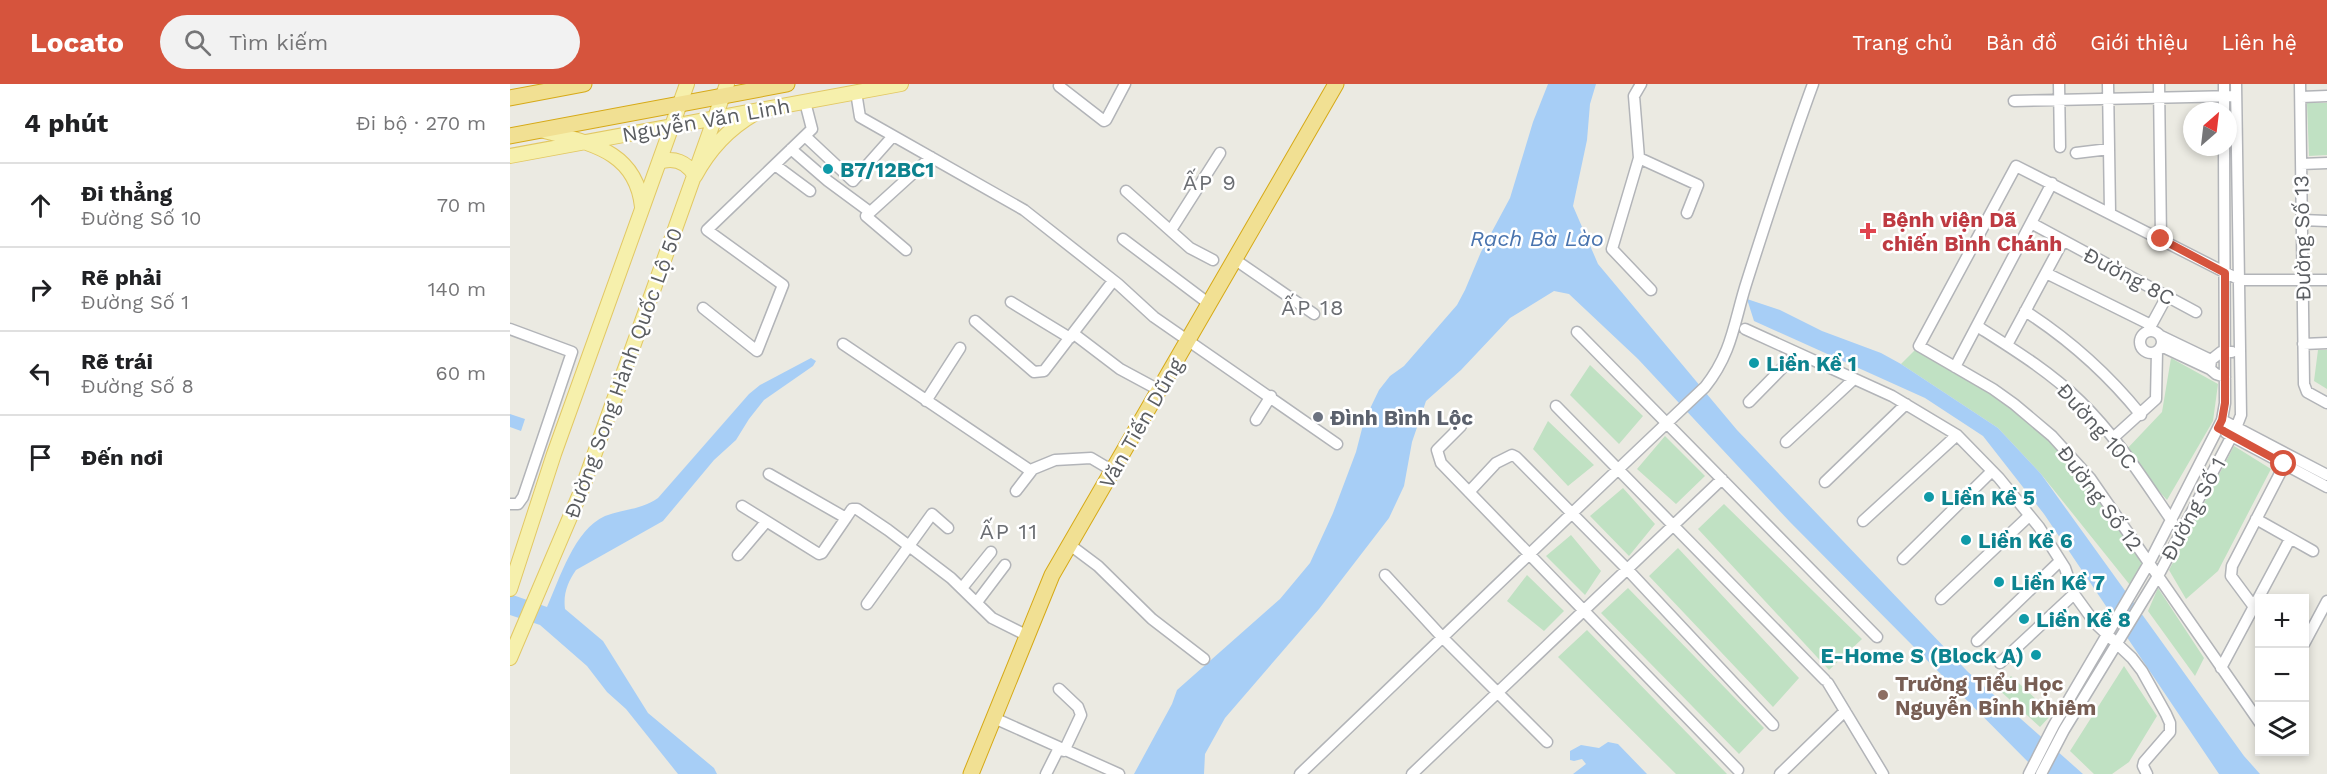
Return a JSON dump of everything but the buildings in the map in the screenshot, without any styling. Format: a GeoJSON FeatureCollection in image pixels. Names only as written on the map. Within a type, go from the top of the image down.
{"type":"FeatureCollection","features":[{"type":"Feature","properties":{"kind":"highway"},"geometry":{"type":"LineString","coordinates":[[510,98],[584,84]]}},
{"type":"Feature","properties":{"kind":"highway","name":"Nguyễn Văn Linh"},"geometry":{"type":"LineString","coordinates":[[510,136],[680,104],[725,90],[787,84]]}},
{"type":"Feature","properties":{"kind":"highway","name":"Văn Tiến Dũng"},"geometry":{"type":"LineString","coordinates":[[971,774],[1052,575],[1336,84]]}},
{"type":"Feature","properties":{"kind":"main road","name":"Đường Song Hành Quốc Lộ 50"},"geometry":{"type":"LineString","coordinates":[[511,588],[554,454],[687,84]]}},
{"type":"Feature","properties":{"kind":"main road","name":"Nguyễn Văn Linh"},"geometry":{"type":"LineString","coordinates":[[510,156],[901,84]]}},
{"type":"Feature","properties":{"kind":"main road","name":"Đường Song Hành Quốc Lộ 50"},"geometry":{"type":"LineString","coordinates":[[510,658],[592,464],[725,90]]}},
{"type":"Feature","properties":{"kind":"main road"},"geometry":{"type":"LineString","coordinates":[[659,162],[679,161],[688,167],[694,176],[723,138],[761,110]]}},
{"type":"Feature","properties":{"kind":"main road"},"geometry":{"type":"LineString","coordinates":[[541,130],[586,142],[609,152],[627,168],[639,191],[642,208]]}},
{"type":"Feature","properties":{"kind":"street"},"geometry":{"type":"LineString","coordinates":[[1059,86],[1104,121],[1125,84]]}},
{"type":"Feature","properties":{"kind":"street"},"geometry":{"type":"LineString","coordinates":[[1641,84],[1634,96],[1639,158],[1612,249],[1652,290]]}},
{"type":"Feature","properties":{"kind":"street"},"geometry":{"type":"LineString","coordinates":[[1300,774],[1528,553],[1572,515],[1718,372],[1729,348],[1737,312],[1791,144],[1813,84]]}},
{"type":"Feature","properties":{"kind":"street"},"geometry":{"type":"LineString","coordinates":[[2059,84],[2060,147]]}},
{"type":"Feature","properties":{"kind":"street"},"geometry":{"type":"LineString","coordinates":[[2108,84],[2110,212]]}},
{"type":"Feature","properties":{"kind":"street"},"geometry":{"type":"LineString","coordinates":[[2159,84],[2161,239]]}},
{"type":"Feature","properties":{"kind":"street"},"geometry":{"type":"LineString","coordinates":[[2224,84],[2224,102]]}},
{"type":"Feature","properties":{"kind":"street","name":"Đường Số 13"},"geometry":{"type":"LineString","coordinates":[[2301,84],[2304,384],[2307,392],[2327,403]]}},
{"type":"Feature","properties":{"kind":"street"},"geometry":{"type":"LineString","coordinates":[[2014,101],[2224,96],[2236,90]]}},
{"type":"Feature","properties":{"kind":"street","name":"Đường Số 1"},"geometry":{"type":"LineString","coordinates":[[2059,728],[2118,641],[2158,576],[2241,415],[2236,90]]}},
{"type":"Feature","properties":{"kind":"street"},"geometry":{"type":"LineString","coordinates":[[856,92],[860,117],[1024,210],[1113,280],[1155,317],[1337,444]]}},
{"type":"Feature","properties":{"kind":"street"},"geometry":{"type":"LineString","coordinates":[[2301,97],[2327,96]]}},
{"type":"Feature","properties":{"kind":"street"},"geometry":{"type":"LineString","coordinates":[[703,308],[757,351],[783,285],[707,230],[812,129],[805,102]]}},
{"type":"Feature","properties":{"kind":"street"},"geometry":{"type":"LineString","coordinates":[[805,136],[853,182],[893,136]]}},
{"type":"Feature","properties":{"kind":"street"},"geometry":{"type":"LineString","coordinates":[[791,149],[870,213]]}},
{"type":"Feature","properties":{"kind":"street"},"geometry":{"type":"LineString","coordinates":[[2076,153],[2109,149]]}},
{"type":"Feature","properties":{"kind":"street"},"geometry":{"type":"LineString","coordinates":[[1171,230],[1220,153]]}},
{"type":"Feature","properties":{"kind":"street","name":"Đường Số 1"},"geometry":{"type":"LineString","coordinates":[[2059,728],[2109,632],[2172,521],[2220,424],[2225,403],[2226,352],[2224,156]]}},
{"type":"Feature","properties":{"kind":"street"},"geometry":{"type":"LineString","coordinates":[[906,250],[866,216],[931,157]]}},
{"type":"Feature","properties":{"kind":"street"},"geometry":{"type":"LineString","coordinates":[[1639,158],[1698,185],[1687,213]]}},
{"type":"Feature","properties":{"kind":"street"},"geometry":{"type":"LineString","coordinates":[[2301,164],[2327,163]]}},
{"type":"Feature","properties":{"kind":"street"},"geometry":{"type":"LineString","coordinates":[[775,165],[810,191]]}},
{"type":"Feature","properties":{"kind":"street","name":"Đường Số 12"},"geometry":{"type":"LineString","coordinates":[[2052,183],[2016,166],[1919,346],[1993,389],[2052,436],[2090,478],[2255,717]]}},
{"type":"Feature","properties":{"kind":"street"},"geometry":{"type":"LineString","coordinates":[[1955,367],[2052,183],[2240,280],[2327,280]]}},
{"type":"Feature","properties":{"kind":"street"},"geometry":{"type":"LineString","coordinates":[[1126,191],[1190,248],[1213,260]]}},
{"type":"Feature","properties":{"kind":"street"},"geometry":{"type":"LineString","coordinates":[[2302,220],[2327,220]]}},
{"type":"Feature","properties":{"kind":"street","name":"Đường 8C"},"geometry":{"type":"LineString","coordinates":[[2031,224],[2196,312]]}},
{"type":"Feature","properties":{"kind":"street"},"geometry":{"type":"LineString","coordinates":[[1123,239],[1208,303]]}},
{"type":"Feature","properties":{"kind":"street"},"geometry":{"type":"LineString","coordinates":[[2007,345],[2063,241]]}},
{"type":"Feature","properties":{"kind":"street"},"geometry":{"type":"LineString","coordinates":[[1234,259],[1314,314]]}},
{"type":"Feature","properties":{"kind":"street"},"geometry":{"type":"LineString","coordinates":[[2046,273],[2155,332],[2159,344],[2156,399],[2113,438]]}},
{"type":"Feature","properties":{"kind":"street"},"geometry":{"type":"LineString","coordinates":[[975,321],[1034,372],[1044,371],[1113,280]]}},
{"type":"Feature","properties":{"kind":"street"},"geometry":{"type":"LineString","coordinates":[[2159,344],[2149,352],[2140,346],[2142,335],[2150,328],[2167,296]]}},
{"type":"Feature","properties":{"kind":"street"},"geometry":{"type":"LineString","coordinates":[[1011,302],[1072,336],[1115,366],[1159,390]]}},
{"type":"Feature","properties":{"kind":"street"},"geometry":{"type":"LineString","coordinates":[[2025,311],[2085,354],[2115,383],[2141,415]]}},
{"type":"Feature","properties":{"kind":"street","name":"Đường 10C"},"geometry":{"type":"LineString","coordinates":[[1977,326],[2054,379],[2080,402],[2113,438],[2172,521]]}},
{"type":"Feature","properties":{"kind":"street"},"geometry":{"type":"LineString","coordinates":[[510,329],[572,352],[523,497],[518,504],[510,504]]}},
{"type":"Feature","properties":{"kind":"street"},"geometry":{"type":"LineString","coordinates":[[1745,329],[1906,404],[1958,435],[1992,471],[2029,516],[2060,561],[2074,594],[2094,623],[2109,632],[2142,671],[2170,723],[2170,732],[2144,762],[2143,766],[2147,774]]}},
{"type":"Feature","properties":{"kind":"street"},"geometry":{"type":"LineString","coordinates":[[1577,332],[1877,637]]}},
{"type":"Feature","properties":{"kind":"street"},"geometry":{"type":"LineString","coordinates":[[2303,344],[2327,343]]}},
{"type":"Feature","properties":{"kind":"street"},"geometry":{"type":"LineString","coordinates":[[843,344],[1031,471]]}},
{"type":"Feature","properties":{"kind":"street"},"geometry":{"type":"LineString","coordinates":[[2159,344],[2210,364],[2216,374],[2225,377]]}},
{"type":"Feature","properties":{"kind":"street"},"geometry":{"type":"LineString","coordinates":[[926,401],[960,348]]}},
{"type":"Feature","properties":{"kind":"street"},"geometry":{"type":"LineString","coordinates":[[2210,364],[2217,354],[2241,352]]}},
{"type":"Feature","properties":{"kind":"street"},"geometry":{"type":"LineString","coordinates":[[1749,402],[1797,353]]}},
{"type":"Feature","properties":{"kind":"street"},"geometry":{"type":"LineString","coordinates":[[1786,442],[1854,379]]}},
{"type":"Feature","properties":{"kind":"street"},"geometry":{"type":"LineString","coordinates":[[1256,420],[1271,396]]}},
{"type":"Feature","properties":{"kind":"street"},"geometry":{"type":"LineString","coordinates":[[1825,482],[1906,404]]}},
{"type":"Feature","properties":{"kind":"street"},"geometry":{"type":"LineString","coordinates":[[1556,406],[1826,682],[1883,774]]}},
{"type":"Feature","properties":{"kind":"street"},"geometry":{"type":"LineString","coordinates":[[2220,424],[2287,460],[2327,487]]}},
{"type":"Feature","properties":{"kind":"street"},"geometry":{"type":"LineString","coordinates":[[1461,426],[1437,450],[1441,463],[1738,770]]}},
{"type":"Feature","properties":{"kind":"street"},"geometry":{"type":"LineString","coordinates":[[1863,521],[1958,435]]}},
{"type":"Feature","properties":{"kind":"street"},"geometry":{"type":"LineString","coordinates":[[1469,492],[1496,463],[1512,455],[1516,456],[1627,569],[1773,725]]}},
{"type":"Feature","properties":{"kind":"street"},"geometry":{"type":"LineString","coordinates":[[1016,491],[1031,471],[1055,460],[1091,458],[1113,471]]}},
{"type":"Feature","properties":{"kind":"street"},"geometry":{"type":"LineString","coordinates":[[2287,460],[2327,475]]}},
{"type":"Feature","properties":{"kind":"street"},"geometry":{"type":"LineString","coordinates":[[2254,607],[2230,576],[2232,566],[2287,460]]}},
{"type":"Feature","properties":{"kind":"street"},"geometry":{"type":"LineString","coordinates":[[1904,559],[1992,471]]}},
{"type":"Feature","properties":{"kind":"street"},"geometry":{"type":"LineString","coordinates":[[769,474],[846,518]]}},
{"type":"Feature","properties":{"kind":"street"},"geometry":{"type":"LineString","coordinates":[[1412,774],[1722,478]]}},
{"type":"Feature","properties":{"kind":"street"},"geometry":{"type":"LineString","coordinates":[[742,506],[819,554],[822,553],[852,509],[857,509],[962,588],[992,618],[1028,636]]}},
{"type":"Feature","properties":{"kind":"street"},"geometry":{"type":"LineString","coordinates":[[867,604],[932,514],[948,528]]}},
{"type":"Feature","properties":{"kind":"street"},"geometry":{"type":"LineString","coordinates":[[1941,599],[2029,516]]}},
{"type":"Feature","properties":{"kind":"street"},"geometry":{"type":"LineString","coordinates":[[2256,519],[2313,551]]}},
{"type":"Feature","properties":{"kind":"street"},"geometry":{"type":"LineString","coordinates":[[738,555],[766,522]]}},
{"type":"Feature","properties":{"kind":"street"},"geometry":{"type":"LineString","coordinates":[[2221,668],[2290,538]]}},
{"type":"Feature","properties":{"kind":"street"},"geometry":{"type":"LineString","coordinates":[[1070,545],[1098,566],[1152,619],[1204,659]]}},
{"type":"Feature","properties":{"kind":"street"},"geometry":{"type":"LineString","coordinates":[[962,588],[991,552]]}},
{"type":"Feature","properties":{"kind":"street"},"geometry":{"type":"LineString","coordinates":[[1977,641],[2060,561]]}},
{"type":"Feature","properties":{"kind":"street"},"geometry":{"type":"LineString","coordinates":[[977,602],[1005,565]]}},
{"type":"Feature","properties":{"kind":"street"},"geometry":{"type":"LineString","coordinates":[[1385,575],[1442,637],[1546,742]]}},
{"type":"Feature","properties":{"kind":"street"},"geometry":{"type":"LineString","coordinates":[[2000,663],[2074,594]]}},
{"type":"Feature","properties":{"kind":"street"},"geometry":{"type":"LineString","coordinates":[[2309,635],[2327,601]]}},
{"type":"Feature","properties":{"kind":"street"},"geometry":{"type":"LineString","coordinates":[[1046,774],[1081,715],[1078,706],[1059,689]]}},
{"type":"Feature","properties":{"kind":"street"},"geometry":{"type":"LineString","coordinates":[[1780,774],[1845,711]]}},
{"type":"Feature","properties":{"kind":"street"},"geometry":{"type":"LineString","coordinates":[[994,718],[1119,774]]}},
{"type":"Feature","properties":{"kind":"street"},"geometry":{"type":"LineString","coordinates":[[2029,774],[2059,728]]}},
{"type":"Feature","properties":{"kind":"street"},"geometry":{"type":"LineString","coordinates":[[2041,774],[2059,728]]}},
{"type":"Feature","properties":{"kind":"green space"},"geometry":{"type":"Polygon","coordinates":[[[2307,103],[2327,103],[2327,155],[2309,156],[2307,103]]]}},
{"type":"Feature","properties":{"kind":"green space"},"geometry":{"type":"Polygon","coordinates":[[[1919,346],[1993,389],[2052,436],[2149,563],[2134,590],[2041,474],[1998,428],[1901,364],[1919,346]]]}},
{"type":"Feature","properties":{"kind":"green space"},"geometry":{"type":"Polygon","coordinates":[[[2318,350],[2327,350],[2327,389],[2314,381],[2318,350]]]}},
{"type":"Feature","properties":{"kind":"green space"},"geometry":{"type":"Polygon","coordinates":[[[2171,358],[2218,384],[2213,421],[2167,500],[2124,452],[2162,412],[2171,358]]]}},
{"type":"Feature","properties":{"kind":"green space"},"geometry":{"type":"Polygon","coordinates":[[[1590,365],[1643,416],[1619,444],[1570,395],[1590,365]]]}},
{"type":"Feature","properties":{"kind":"green space"},"geometry":{"type":"Polygon","coordinates":[[[1548,421],[1594,465],[1568,486],[1533,449],[1548,421]]]}},
{"type":"Feature","properties":{"kind":"green space"},"geometry":{"type":"Polygon","coordinates":[[[1665,436],[1705,476],[1676,504],[1637,469],[1665,436]]]}},
{"type":"Feature","properties":{"kind":"green space"},"geometry":{"type":"Polygon","coordinates":[[[2234,446],[2271,469],[2218,571],[2186,599],[2169,570],[2234,446]]]}},
{"type":"Feature","properties":{"kind":"green space"},"geometry":{"type":"Polygon","coordinates":[[[1623,488],[1655,524],[1629,556],[1590,516],[1623,488]]]}},
{"type":"Feature","properties":{"kind":"green space"},"geometry":{"type":"Polygon","coordinates":[[[1724,504],[1862,639],[1829,670],[1698,529],[1724,504]]]}},
{"type":"Feature","properties":{"kind":"green space"},"geometry":{"type":"Polygon","coordinates":[[[1571,535],[1601,571],[1585,595],[1546,556],[1571,535]]]}},
{"type":"Feature","properties":{"kind":"green space"},"geometry":{"type":"Polygon","coordinates":[[[1678,548],[1799,678],[1773,707],[1649,576],[1678,548]]]}},
{"type":"Feature","properties":{"kind":"green space"},"geometry":{"type":"Polygon","coordinates":[[[1527,575],[1564,611],[1544,631],[1507,601],[1527,575]]]}},
{"type":"Feature","properties":{"kind":"green space"},"geometry":{"type":"Polygon","coordinates":[[[1628,588],[1764,728],[1739,754],[1601,613],[1628,588]]]}},
{"type":"Feature","properties":{"kind":"green space"},"geometry":{"type":"Polygon","coordinates":[[[2158,588],[2204,658],[2195,676],[2148,611],[2158,588]]]}},
{"type":"Feature","properties":{"kind":"green space"},"geometry":{"type":"Polygon","coordinates":[[[1587,630],[1727,774],[1676,774],[1558,657],[1587,630]]]}},
{"type":"Feature","properties":{"kind":"green space"},"geometry":{"type":"Polygon","coordinates":[[[2124,666],[2157,716],[2129,762],[2112,774],[2094,774],[2070,751],[2124,666]]]}},
{"type":"Feature","properties":{"kind":"green space"},"geometry":{"type":"Polygon","coordinates":[[[2011,676],[2052,714],[2040,727],[1998,689],[2011,676]]]}},
{"type":"Feature","properties":{"kind":"water","name":"Rạch Bà Lào"},"geometry":{"type":"Polygon","coordinates":[[[1548,84],[1596,84],[1590,104],[1587,140],[1573,206],[1598,264],[1737,430],[1968,672],[2083,774],[2040,774],[1790,522],[1638,359],[1569,294],[1554,291],[1510,318],[1461,370],[1426,401],[1412,442],[1404,486],[1389,518],[1319,609],[1225,718],[1205,754],[1204,774],[1134,774],[1172,704],[1177,690],[1280,599],[1310,563],[1333,513],[1356,452],[1364,421],[1379,390],[1390,376],[1404,366],[1457,305],[1465,290],[1481,252],[1510,198],[1533,122],[1548,84]]]}},
{"type":"Feature","properties":{"kind":"water"},"geometry":{"type":"Polygon","coordinates":[[[1747,299],[1780,310],[1822,331],[1881,353],[1998,428],[2041,474],[2244,756],[2260,774],[2219,774],[2044,514],[1983,436],[1925,398],[1754,321],[1747,299]]]}},
{"type":"Feature","properties":{"kind":"water"},"geometry":{"type":"Polygon","coordinates":[[[811,358],[816,361],[813,366],[764,400],[736,440],[714,460],[663,521],[576,570],[567,588],[565,609],[603,641],[648,713],[714,768],[717,774],[678,774],[626,709],[607,692],[587,666],[540,625],[510,615],[510,594],[547,607],[576,543],[594,523],[605,516],[639,507],[658,498],[749,394],[760,385],[811,358]]]}},
{"type":"Feature","properties":{"kind":"water"},"geometry":{"type":"Polygon","coordinates":[[[510,414],[525,419],[521,431],[510,427],[510,414]]]}},
{"type":"Feature","properties":{"kind":"water"},"geometry":{"type":"Polygon","coordinates":[[[1608,742],[1618,744],[1647,774],[1573,774],[1586,764],[1582,759],[1570,760],[1570,751],[1581,745],[1599,748],[1608,742]]]}},
{"type":"Feature","properties":{"kind":"place","name":"B7/12BC1"},"geometry":{"type":"Point","coordinates":[828,169]}},
{"type":"Feature","properties":{"kind":"place","name":"Bệnh viện Dã chiến Bình Chánh"},"geometry":{"type":"Point","coordinates":[1868,231]}},
{"type":"Feature","properties":{"kind":"place","name":"Liền Kề 1"},"geometry":{"type":"Point","coordinates":[1754,363]}},
{"type":"Feature","properties":{"kind":"place","name":"Đình Bình Lộc"},"geometry":{"type":"Point","coordinates":[1318,417]}},
{"type":"Feature","properties":{"kind":"place","name":"Liền Kề 5"},"geometry":{"type":"Point","coordinates":[1929,497]}},
{"type":"Feature","properties":{"kind":"place","name":"Liền Kề 6"},"geometry":{"type":"Point","coordinates":[1966,540]}},
{"type":"Feature","properties":{"kind":"place","name":"Liền Kề 7"},"geometry":{"type":"Point","coordinates":[1999,582]}},
{"type":"Feature","properties":{"kind":"place","name":"Liền Kề 8"},"geometry":{"type":"Point","coordinates":[2024,619]}},
{"type":"Feature","properties":{"kind":"place","name":"E-Home S (Block A)"},"geometry":{"type":"Point","coordinates":[2036,655]}},
{"type":"Feature","properties":{"kind":"place","name":"Trường Tiểu Học Nguyễn Bỉnh Khiêm"},"geometry":{"type":"Point","coordinates":[1883,695]}},
{"type":"Feature","properties":{"kind":"district","name":"ẤP 9"},"geometry":{"type":"Point","coordinates":[1210,182]}},
{"type":"Feature","properties":{"kind":"district","name":"ẤP 18"},"geometry":{"type":"Point","coordinates":[1313,307]}},
{"type":"Feature","properties":{"kind":"district","name":"ẤP 11"},"geometry":{"type":"Point","coordinates":[1009,531]}},
{"type":"Feature","properties":{"kind":"route"},"geometry":{"type":"LineString","coordinates":[[2161,239],[2225,273],[2225,403],[2218,428],[2284,464]]}}]}
